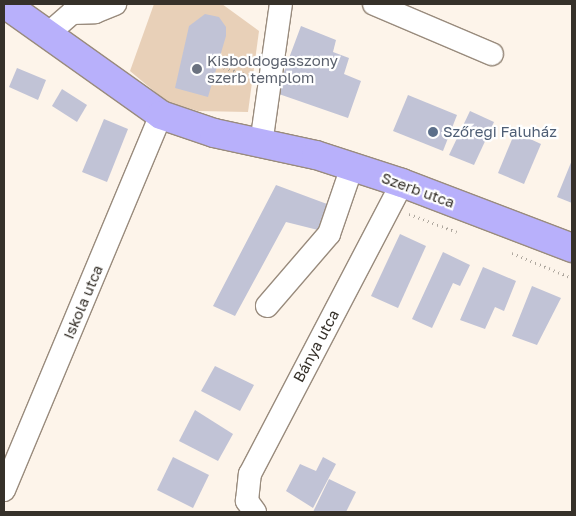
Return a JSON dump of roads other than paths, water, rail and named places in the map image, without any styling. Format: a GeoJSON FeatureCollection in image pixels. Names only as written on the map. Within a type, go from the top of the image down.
{"type":"FeatureCollection","features":[{"type":"Feature","properties":{"kind":"main road","name":"Szerb utca"},"geometry":{"type":"LineString","coordinates":[[5,4],[49,33],[108,80],[161,114],[214,133],[352,166],[402,183],[572,248]]}},
{"type":"Feature","properties":{"kind":"street"},"geometry":{"type":"LineString","coordinates":[[49,33],[72,13],[95,12],[115,4]]}},
{"type":"Feature","properties":{"kind":"street"},"geometry":{"type":"LineString","coordinates":[[261,144],[281,4]]}},
{"type":"Feature","properties":{"kind":"street"},"geometry":{"type":"LineString","coordinates":[[374,4],[492,54]]}},
{"type":"Feature","properties":{"kind":"street","name":"Iskola utca"},"geometry":{"type":"LineString","coordinates":[[4,490],[161,114]]}},
{"type":"Feature","properties":{"kind":"street"},"geometry":{"type":"LineString","coordinates":[[267,306],[329,234],[352,166]]}},
{"type":"Feature","properties":{"kind":"street","name":"Bánya utca"},"geometry":{"type":"LineString","coordinates":[[255,512],[247,501],[250,474],[402,183]]}},
{"type":"Feature","properties":{"kind":"place","name":"Kisboldogasszony szerb templom"},"geometry":{"type":"Point","coordinates":[197,69]}},
{"type":"Feature","properties":{"kind":"place","name":"Szőregi Faluház"},"geometry":{"type":"Point","coordinates":[433,132]}}]}
